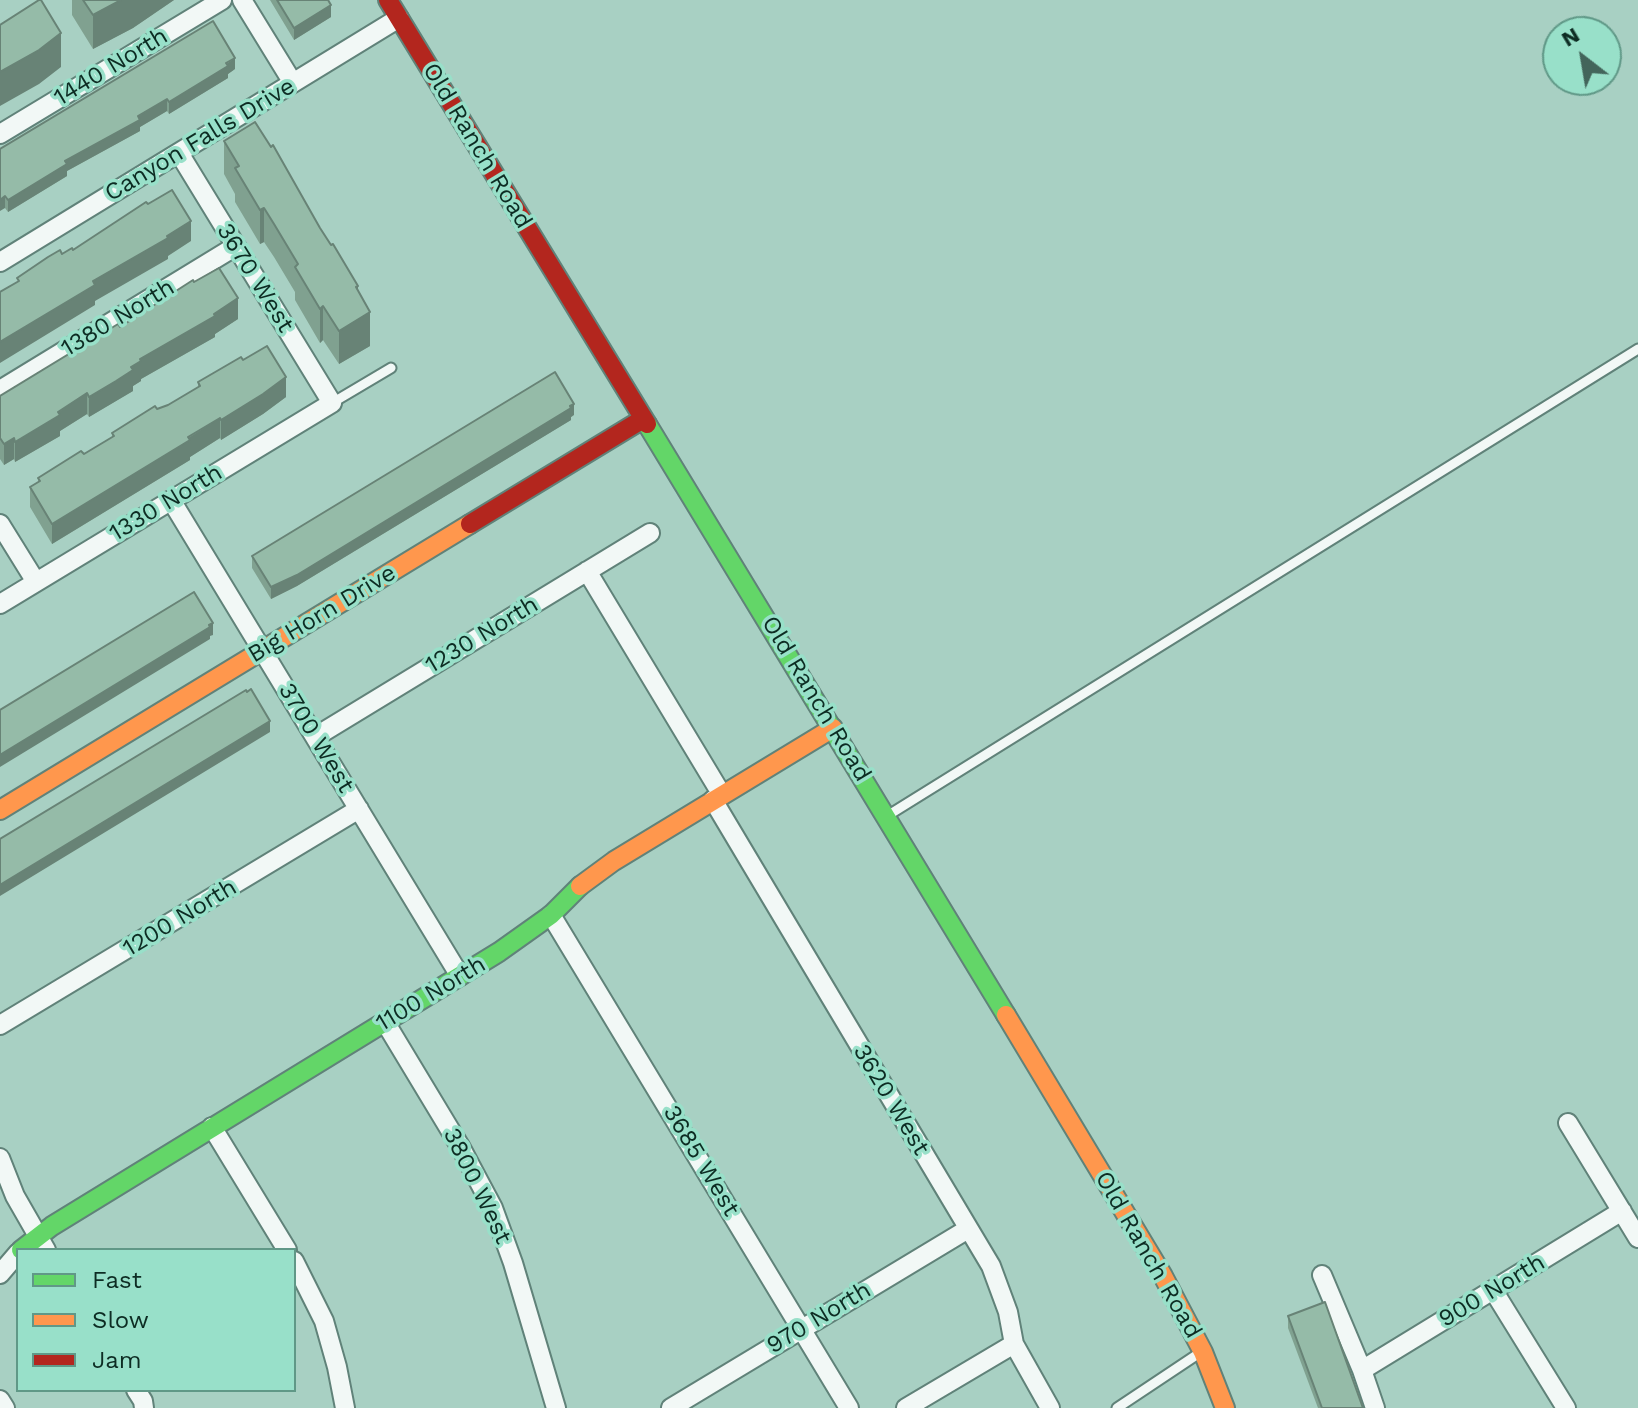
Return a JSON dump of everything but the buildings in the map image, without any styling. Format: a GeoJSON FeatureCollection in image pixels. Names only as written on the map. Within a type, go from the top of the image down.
{"type":"FeatureCollection","features":[{"type":"Feature","properties":{"kind":"street","name":"1440 North"},"geometry":{"type":"LineString","coordinates":[[0,134],[222,0]]}},
{"type":"Feature","properties":{"kind":"street"},"geometry":{"type":"LineString","coordinates":[[242,0],[293,83]]}},
{"type":"Feature","properties":{"kind":"street","name":"Old Ranch Road"},"geometry":{"type":"LineString","coordinates":[[388,0],[887,816],[1155,1263],[1203,1352],[1225,1408]]}},
{"type":"Feature","properties":{"kind":"street","name":"Canyon Falls Drive"},"geometry":{"type":"LineString","coordinates":[[0,262],[399,18]]}},
{"type":"Feature","properties":{"kind":"street","name":"3670 West"},"geometry":{"type":"LineString","coordinates":[[179,153],[332,403]]}},
{"type":"Feature","properties":{"kind":"street","name":"1380 North"},"geometry":{"type":"LineString","coordinates":[[0,390],[236,246]]}},
{"type":"Feature","properties":{"kind":"street","name":"1330 North"},"geometry":{"type":"LineString","coordinates":[[0,604],[332,403]]}},
{"type":"Feature","properties":{"kind":"street","name":"Big Horn Drive"},"geometry":{"type":"LineString","coordinates":[[0,810],[643,419]]}},
{"type":"Feature","properties":{"kind":"street","name":"3700 West"},"geometry":{"type":"LineString","coordinates":[[171,500],[460,976]]}},
{"type":"Feature","properties":{"kind":"street"},"geometry":{"type":"LineString","coordinates":[[0,524],[36,582]]}},
{"type":"Feature","properties":{"kind":"street","name":"1230 North"},"geometry":{"type":"LineString","coordinates":[[315,737],[650,533]]}},
{"type":"Feature","properties":{"kind":"street","name":"3620 West"},"geometry":{"type":"LineString","coordinates":[[587,571],[991,1266],[1008,1312],[1014,1344],[1050,1408]]}},
{"type":"Feature","properties":{"kind":"street","name":"1100 North"},"geometry":{"type":"LineString","coordinates":[[41,1243],[212,1127],[460,976],[551,915],[595,874],[833,728]]}},
{"type":"Feature","properties":{"kind":"street","name":"1200 North"},"geometry":{"type":"LineString","coordinates":[[0,1025],[359,809]]}},
{"type":"Feature","properties":{"kind":"street","name":"3685 West"},"geometry":{"type":"LineString","coordinates":[[551,915],[849,1408]]}},
{"type":"Feature","properties":{"kind":"street","name":"3800 West"},"geometry":{"type":"LineString","coordinates":[[385,1022],[461,1148],[493,1208],[513,1263],[556,1408]]}},
{"type":"Feature","properties":{"kind":"street"},"geometry":{"type":"LineString","coordinates":[[1568,1123],[1638,1238]]}},
{"type":"Feature","properties":{"kind":"street"},"geometry":{"type":"LineString","coordinates":[[212,1127],[286,1248]]}},
{"type":"Feature","properties":{"kind":"street"},"geometry":{"type":"LineString","coordinates":[[0,1158],[15,1196],[41,1243]]}},
{"type":"Feature","properties":{"kind":"street","name":"900 North"},"geometry":{"type":"LineString","coordinates":[[1362,1370],[1622,1211]]}},
{"type":"Feature","properties":{"kind":"street","name":"970 North"},"geometry":{"type":"LineString","coordinates":[[671,1408],[968,1229]]}},
{"type":"Feature","properties":{"kind":"street","name":"1100 North"},"geometry":{"type":"LineString","coordinates":[[0,1274],[16,1255]]}},
{"type":"Feature","properties":{"kind":"street"},"geometry":{"type":"LineString","coordinates":[[296,1265],[324,1321],[345,1408]]}},
{"type":"Feature","properties":{"kind":"street"},"geometry":{"type":"LineString","coordinates":[[1322,1275],[1375,1408]]}},
{"type":"Feature","properties":{"kind":"street"},"geometry":{"type":"LineString","coordinates":[[1493,1290],[1566,1408]]}},
{"type":"Feature","properties":{"kind":"street"},"geometry":{"type":"LineString","coordinates":[[906,1408],[1014,1344]]}},
{"type":"Feature","properties":{"kind":"street"},"geometry":{"type":"LineString","coordinates":[[0,1400],[5,1408]]}},
{"type":"Feature","properties":{"kind":"lane"},"geometry":{"type":"LineString","coordinates":[[887,816],[1638,349]]}},
{"type":"Feature","properties":{"kind":"lane"},"geometry":{"type":"LineString","coordinates":[[332,403],[391,368]]}},
{"type":"Feature","properties":{"kind":"lane"},"geometry":{"type":"LineString","coordinates":[[1117,1408],[1203,1352]]}},
{"type":"Feature","properties":{"kind":"traffic: fast"},"geometry":{"type":"LineString","coordinates":[[647,424],[1006,1015]]}},
{"type":"Feature","properties":{"kind":"traffic: fast"},"geometry":{"type":"LineString","coordinates":[[24,1248],[52,1226],[499,952],[551,915],[580,886]]}},
{"type":"Feature","properties":{"kind":"traffic: slow"},"geometry":{"type":"LineString","coordinates":[[0,810],[470,524]]}},
{"type":"Feature","properties":{"kind":"traffic: slow"},"geometry":{"type":"LineString","coordinates":[[580,886],[614,861],[833,728]]}},
{"type":"Feature","properties":{"kind":"traffic: slow"},"geometry":{"type":"LineString","coordinates":[[1006,1015],[1163,1276],[1203,1352],[1225,1408]]}},
{"type":"Feature","properties":{"kind":"traffic: jam"},"geometry":{"type":"LineString","coordinates":[[388,0],[647,424]]}},
{"type":"Feature","properties":{"kind":"traffic: jam"},"geometry":{"type":"LineString","coordinates":[[470,524],[643,419]]}}]}
